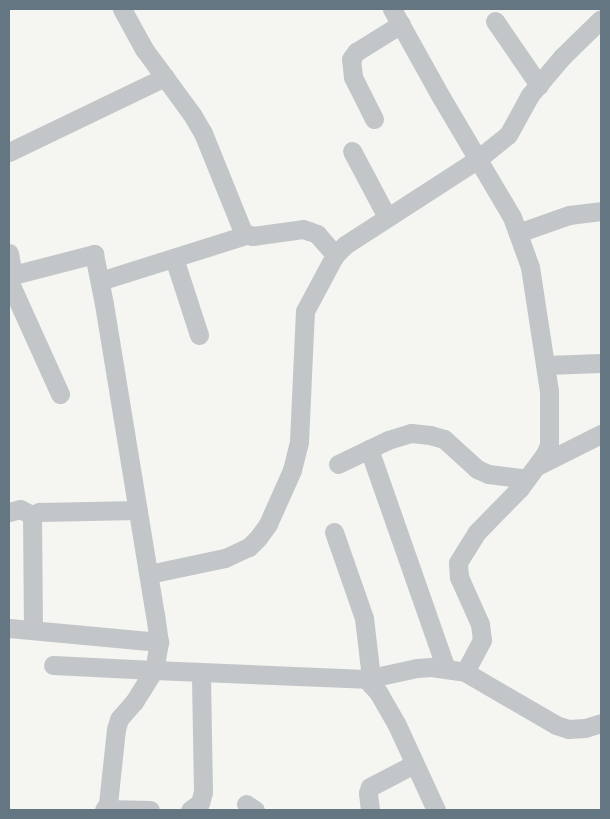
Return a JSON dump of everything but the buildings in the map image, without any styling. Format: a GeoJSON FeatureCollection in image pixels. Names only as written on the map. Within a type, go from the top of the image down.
{"type":"FeatureCollection","features":[{"type":"Feature","properties":{"kind":"street"},"geometry":{"type":"LineString","coordinates":[[122,9],[144,49],[193,116],[203,133],[243,232],[246,235]]}},
{"type":"Feature","properties":{"kind":"street"},"geometry":{"type":"LineString","coordinates":[[374,119],[353,77],[351,59],[356,52],[397,16],[440,97],[512,217],[530,267],[549,391],[549,445],[532,472],[477,532],[458,562],[459,577],[480,624],[482,640],[465,672]]}},
{"type":"Feature","properties":{"kind":"street"},"geometry":{"type":"LineString","coordinates":[[149,574],[237,554],[258,538],[268,524],[292,470],[300,442],[305,311],[335,255],[345,244],[478,159],[508,135],[530,95],[562,57],[601,19]]}},
{"type":"Feature","properties":{"kind":"street"},"geometry":{"type":"LineString","coordinates":[[495,21],[539,85]]}},
{"type":"Feature","properties":{"kind":"street"},"geometry":{"type":"LineString","coordinates":[[9,152],[165,77]]}},
{"type":"Feature","properties":{"kind":"street"},"geometry":{"type":"LineString","coordinates":[[352,151],[387,217]]}},
{"type":"Feature","properties":{"kind":"street"},"geometry":{"type":"LineString","coordinates":[[518,233],[569,216],[601,211]]}},
{"type":"Feature","properties":{"kind":"street"},"geometry":{"type":"LineString","coordinates":[[100,281],[246,235],[309,231],[317,234],[335,255]]}},
{"type":"Feature","properties":{"kind":"street"},"geometry":{"type":"LineString","coordinates":[[9,253],[10,278],[60,394]]}},
{"type":"Feature","properties":{"kind":"street"},"geometry":{"type":"LineString","coordinates":[[10,278],[94,254],[100,281],[159,642],[154,670],[134,702],[119,719],[116,729],[108,804],[104,810]]}},
{"type":"Feature","properties":{"kind":"street"},"geometry":{"type":"LineString","coordinates":[[174,258],[199,335]]}},
{"type":"Feature","properties":{"kind":"street"},"geometry":{"type":"LineString","coordinates":[[546,365],[601,363]]}},
{"type":"Feature","properties":{"kind":"street"},"geometry":{"type":"LineString","coordinates":[[338,464],[369,449],[411,433],[430,434],[444,439],[477,469],[488,474],[532,472],[601,434]]}},
{"type":"Feature","properties":{"kind":"street"},"geometry":{"type":"LineString","coordinates":[[369,449],[446,669]]}},
{"type":"Feature","properties":{"kind":"street"},"geometry":{"type":"LineString","coordinates":[[9,512],[20,509],[32,515],[39,512],[138,510]]}},
{"type":"Feature","properties":{"kind":"street"},"geometry":{"type":"LineString","coordinates":[[32,515],[33,630]]}},
{"type":"Feature","properties":{"kind":"street"},"geometry":{"type":"LineString","coordinates":[[334,532],[364,618],[368,678],[396,723],[436,810]]}},
{"type":"Feature","properties":{"kind":"street"},"geometry":{"type":"LineString","coordinates":[[9,628],[159,642]]}},
{"type":"Feature","properties":{"kind":"street"},"geometry":{"type":"LineString","coordinates":[[53,666],[368,678],[417,668],[446,669],[465,672],[556,725],[568,729],[585,728],[601,723]]}},
{"type":"Feature","properties":{"kind":"street"},"geometry":{"type":"LineString","coordinates":[[190,810],[200,803],[203,792],[201,672]]}},
{"type":"Feature","properties":{"kind":"street"},"geometry":{"type":"LineString","coordinates":[[370,810],[368,793],[370,788],[414,764]]}},
{"type":"Feature","properties":{"kind":"street"},"geometry":{"type":"LineString","coordinates":[[104,810],[150,810]]}}]}
